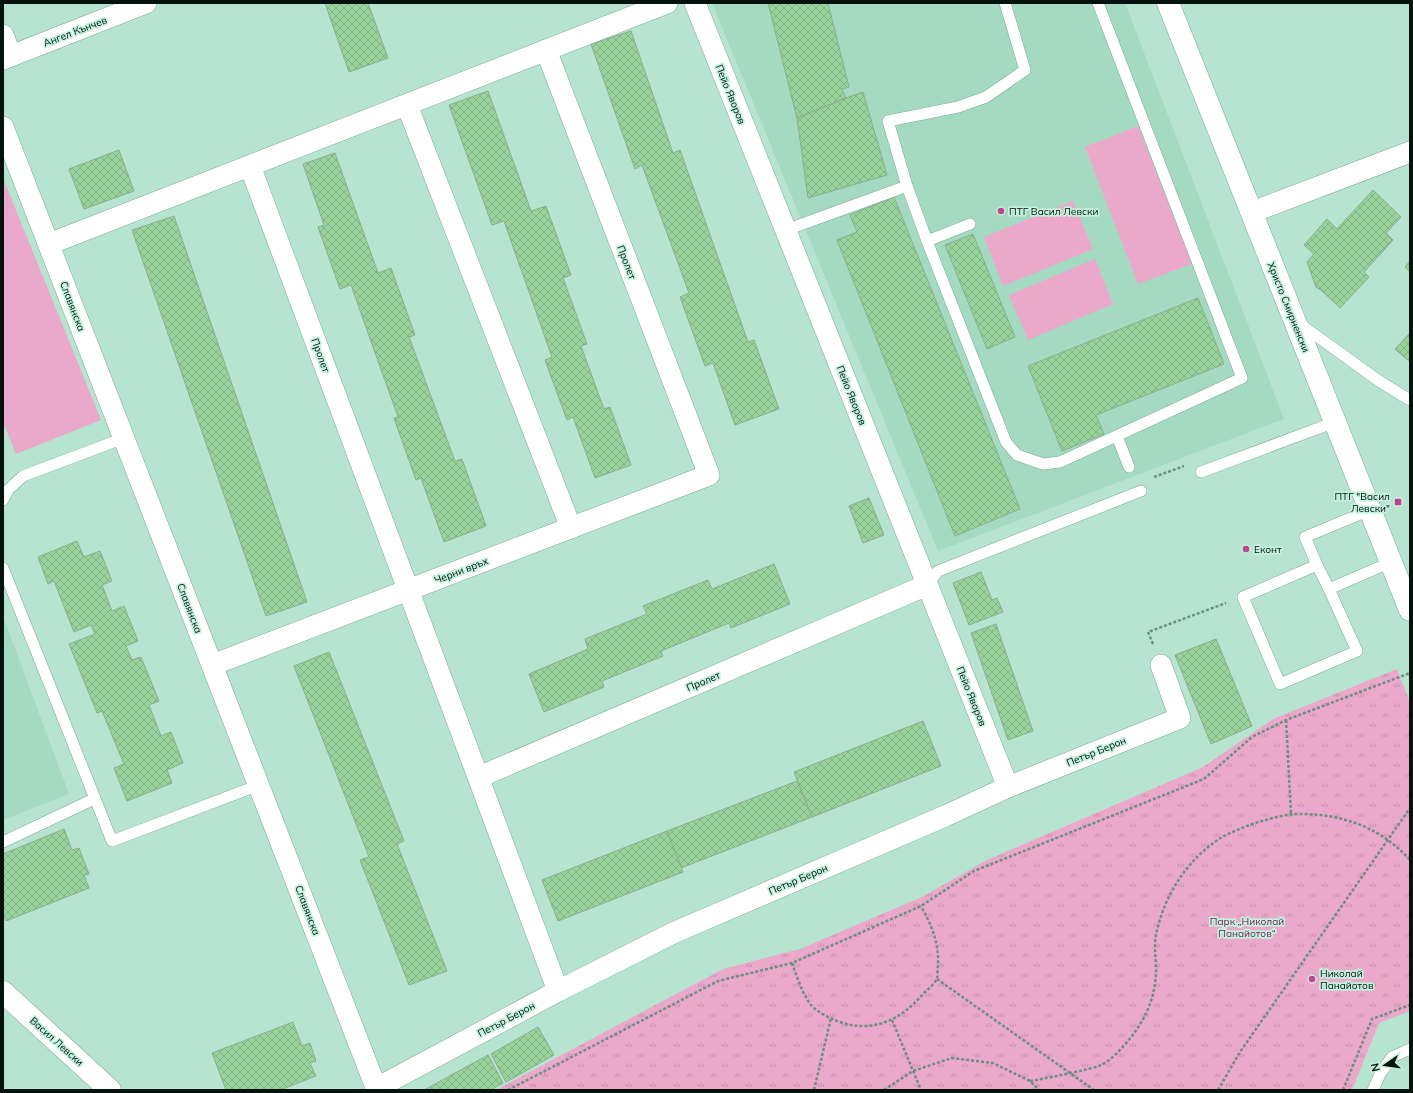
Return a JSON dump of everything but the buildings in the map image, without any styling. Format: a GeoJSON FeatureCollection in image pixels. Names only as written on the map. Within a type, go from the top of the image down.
{"type":"FeatureCollection","features":[{"type":"Feature","properties":{"kind":"street","name":"Ангел Кънчев"},"geometry":{"type":"LineString","coordinates":[[7,58],[146,3]]}},
{"type":"Feature","properties":{"kind":"street"},"geometry":{"type":"LineString","coordinates":[[49,244],[667,3]]}},
{"type":"Feature","properties":{"kind":"street","name":"Пейо Яворов"},"geometry":{"type":"LineString","coordinates":[[695,3],[1008,787]]}},
{"type":"Feature","properties":{"kind":"street","name":"Христо Смирненски"},"geometry":{"type":"LineString","coordinates":[[1168,3],[1410,610]]}},
{"type":"Feature","properties":{"kind":"street"},"geometry":{"type":"LineString","coordinates":[[3,35],[7,58]]}},
{"type":"Feature","properties":{"kind":"street","name":"Пролет"},"geometry":{"type":"LineString","coordinates":[[546,50],[709,475]]}},
{"type":"Feature","properties":{"kind":"street"},"geometry":{"type":"LineString","coordinates":[[406,105],[571,528]]}},
{"type":"Feature","properties":{"kind":"street","name":"Славянска"},"geometry":{"type":"LineString","coordinates":[[3,126],[259,785],[375,1089]]}},
{"type":"Feature","properties":{"kind":"street"},"geometry":{"type":"LineString","coordinates":[[1252,212],[1410,152]]}},
{"type":"Feature","properties":{"kind":"street","name":"Пролет"},"geometry":{"type":"LineString","coordinates":[[250,166],[409,590]]}},
{"type":"Feature","properties":{"kind":"street","name":"Черни връх"},"geometry":{"type":"LineString","coordinates":[[212,665],[709,475]]}},
{"type":"Feature","properties":{"kind":"street","name":"Пролет"},"geometry":{"type":"LineString","coordinates":[[478,777],[927,585]]}},
{"type":"Feature","properties":{"kind":"street"},"geometry":{"type":"LineString","coordinates":[[409,590],[558,991]]}},
{"type":"Feature","properties":{"kind":"street","name":"Петър Берон"},"geometry":{"type":"LineString","coordinates":[[375,1089],[558,991],[673,933],[945,816],[1008,787],[1180,718],[1161,665]]}},
{"type":"Feature","properties":{"kind":"street","name":"Васил Левски"},"geometry":{"type":"LineString","coordinates":[[3,992],[110,1090]]}},
{"type":"Feature","properties":{"kind":"lane"},"geometry":{"type":"LineString","coordinates":[[1005,3],[1025,70],[986,97],[958,107],[888,121],[907,186],[927,241],[1006,442],[1017,455],[1043,464],[1060,462],[1242,378],[1098,3]]}},
{"type":"Feature","properties":{"kind":"lane"},"geometry":{"type":"LineString","coordinates":[[786,230],[907,186]]}},
{"type":"Feature","properties":{"kind":"lane"},"geometry":{"type":"LineString","coordinates":[[927,241],[970,224]]}},
{"type":"Feature","properties":{"kind":"lane"},"geometry":{"type":"LineString","coordinates":[[1294,320],[1379,381],[1410,400]]}},
{"type":"Feature","properties":{"kind":"lane"},"geometry":{"type":"LineString","coordinates":[[1201,472],[1335,422]]}},
{"type":"Feature","properties":{"kind":"lane"},"geometry":{"type":"LineString","coordinates":[[1117,436],[1129,467]]}},
{"type":"Feature","properties":{"kind":"lane"},"geometry":{"type":"LineString","coordinates":[[3,500],[8,490],[23,476],[124,438]]}},
{"type":"Feature","properties":{"kind":"lane"},"geometry":{"type":"LineString","coordinates":[[927,585],[938,571],[1141,491]]}},
{"type":"Feature","properties":{"kind":"lane"},"geometry":{"type":"LineString","coordinates":[[1317,565],[1243,597],[1280,684],[1357,651],[1305,537],[1370,510]]}},
{"type":"Feature","properties":{"kind":"lane"},"geometry":{"type":"LineString","coordinates":[[1328,589],[1391,562]]}},
{"type":"Feature","properties":{"kind":"lane"},"geometry":{"type":"LineString","coordinates":[[3,568],[112,842],[259,785]]}},
{"type":"Feature","properties":{"kind":"lane"},"geometry":{"type":"LineString","coordinates":[[3,842],[94,799]]}},
{"type":"Feature","properties":{"kind":"lane"},"geometry":{"type":"LineString","coordinates":[[1373,1090],[1380,1074],[1392,1057],[1410,1049]]}},
{"type":"Feature","properties":{"kind":"path"},"geometry":{"type":"LineString","coordinates":[[1149,479],[1186,465]]}},
{"type":"Feature","properties":{"kind":"path"},"geometry":{"type":"LineString","coordinates":[[1161,665],[1148,632],[1243,597]]}},
{"type":"Feature","properties":{"kind":"path"},"geometry":{"type":"LineString","coordinates":[[508,1090],[718,981],[792,963],[921,906],[974,871],[1204,779],[1252,737],[1286,720],[1410,673]]}},
{"type":"Feature","properties":{"kind":"path"},"geometry":{"type":"LineString","coordinates":[[1286,720],[1290,814]]}},
{"type":"Feature","properties":{"kind":"path"},"geometry":{"type":"LineString","coordinates":[[1218,1090],[1240,1052],[1410,808]]}},
{"type":"Feature","properties":{"kind":"path"},"geometry":{"type":"LineString","coordinates":[[1030,1081],[1102,1065],[1118,1052],[1132,1036],[1144,1019],[1152,1000],[1156,965],[1154,947],[1157,930],[1167,902],[1185,871],[1193,861],[1223,836],[1264,820],[1290,814],[1330,815],[1371,829],[1388,839],[1410,860]]}},
{"type":"Feature","properties":{"kind":"path"},"geometry":{"type":"LineString","coordinates":[[792,963],[801,987],[811,1005],[831,1018],[849,1025],[862,1026],[869,1026],[892,1020],[915,1004],[937,979],[939,952],[932,927],[921,906]]}},
{"type":"Feature","properties":{"kind":"path"},"geometry":{"type":"LineString","coordinates":[[937,979],[1094,1090]]}},
{"type":"Feature","properties":{"kind":"path"},"geometry":{"type":"LineString","coordinates":[[1343,1090],[1372,1020],[1410,1005]]}},
{"type":"Feature","properties":{"kind":"path"},"geometry":{"type":"LineString","coordinates":[[814,1090],[831,1018]]}},
{"type":"Feature","properties":{"kind":"path"},"geometry":{"type":"LineString","coordinates":[[892,1020],[921,1090]]}},
{"type":"Feature","properties":{"kind":"path"},"geometry":{"type":"LineString","coordinates":[[884,1090],[913,1071],[952,1058],[993,1063],[1030,1081],[1039,1090]]}},
{"type":"Feature","properties":{"kind":"shaded area","name":"ПТГ Васил Левски"},"geometry":{"type":"Polygon","coordinates":[[[712,3],[1125,3],[1284,419],[938,551],[712,3]]]}},
{"type":"Feature","properties":{"kind":"shaded area"},"geometry":{"type":"Polygon","coordinates":[[[3,616],[69,794],[3,820],[3,616]]]}},
{"type":"Feature","properties":{"kind":"green space"},"geometry":{"type":"Polygon","coordinates":[[[1138,126],[1192,264],[1138,284],[1085,147],[1138,126]]]}},
{"type":"Feature","properties":{"kind":"green space"},"geometry":{"type":"Polygon","coordinates":[[[3,178],[101,420],[16,454],[3,422],[3,178]]]}},
{"type":"Feature","properties":{"kind":"green space"},"geometry":{"type":"Polygon","coordinates":[[[1073,201],[1093,249],[1003,286],[984,237],[1073,201]]]}},
{"type":"Feature","properties":{"kind":"green space"},"geometry":{"type":"Polygon","coordinates":[[[1095,259],[1113,304],[1028,340],[1009,295],[1095,259]]]}},
{"type":"Feature","properties":{"kind":"green space","name":"Парк „Николай Панайотов“"},"geometry":{"type":"Polygon","coordinates":[[[1397,669],[1410,703],[1410,1011],[1379,1023],[1352,1090],[496,1090],[723,969],[800,949],[922,897],[987,860],[1203,767],[1273,719],[1397,669]]]}},
{"type":"Feature","properties":{"kind":"place","name":"ПТГ Васил Левски"},"geometry":{"type":"Point","coordinates":[1001,211]}},
{"type":"Feature","properties":{"kind":"place","name":"ПТГ \"Васил Левски\""},"geometry":{"type":"Point","coordinates":[1398,502]}},
{"type":"Feature","properties":{"kind":"place","name":"Еконт"},"geometry":{"type":"Point","coordinates":[1246,549]}},
{"type":"Feature","properties":{"kind":"place","name":"Николай Панайотов"},"geometry":{"type":"Point","coordinates":[1312,979]}}]}
